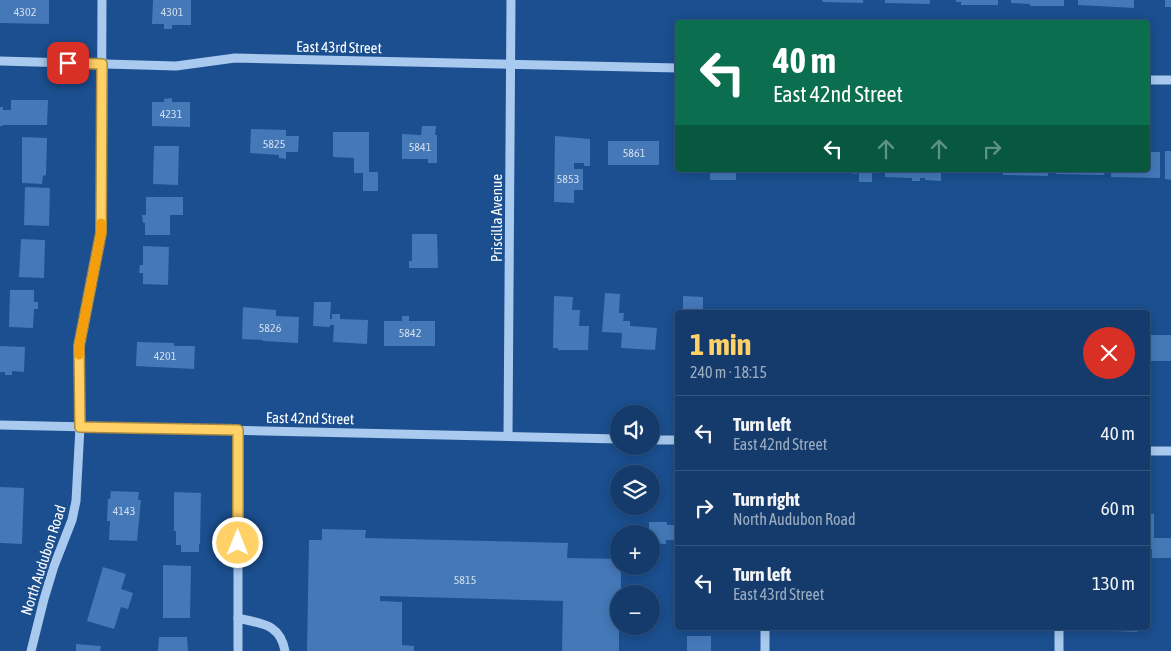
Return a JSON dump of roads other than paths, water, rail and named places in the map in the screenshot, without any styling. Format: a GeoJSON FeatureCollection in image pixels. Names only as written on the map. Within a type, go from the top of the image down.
{"type":"FeatureCollection","features":[{"type":"Feature","properties":{"kind":"street","name":"North Audubon Road"},"geometry":{"type":"LineString","coordinates":[[31,651],[46,591],[74,511],[77,491],[80,427],[79,346],[101,233],[102,0]]}},
{"type":"Feature","properties":{"kind":"street","name":"Priscilla Avenue"},"geometry":{"type":"LineString","coordinates":[[508,436],[511,0]]}},
{"type":"Feature","properties":{"kind":"street","name":"East 43rd Street"},"geometry":{"type":"LineString","coordinates":[[0,61],[176,66],[235,58],[675,68]]}},
{"type":"Feature","properties":{"kind":"street"},"geometry":{"type":"LineString","coordinates":[[1150,80],[1171,80]]}},
{"type":"Feature","properties":{"kind":"street","name":"East 42nd Street"},"geometry":{"type":"LineString","coordinates":[[0,426],[610,439]]}},
{"type":"Feature","properties":{"kind":"street"},"geometry":{"type":"LineString","coordinates":[[238,430],[238,651]]}},
{"type":"Feature","properties":{"kind":"street"},"geometry":{"type":"LineString","coordinates":[[660,440],[675,440]]}},
{"type":"Feature","properties":{"kind":"street"},"geometry":{"type":"LineString","coordinates":[[1150,451],[1171,451]]}},
{"type":"Feature","properties":{"kind":"street"},"geometry":{"type":"LineString","coordinates":[[238,618],[272,628],[280,634],[285,651]]}},
{"type":"Feature","properties":{"kind":"street"},"geometry":{"type":"LineString","coordinates":[[765,630],[765,651]]}},
{"type":"Feature","properties":{"kind":"street"},"geometry":{"type":"LineString","coordinates":[[1059,630],[1059,651]]}}]}
